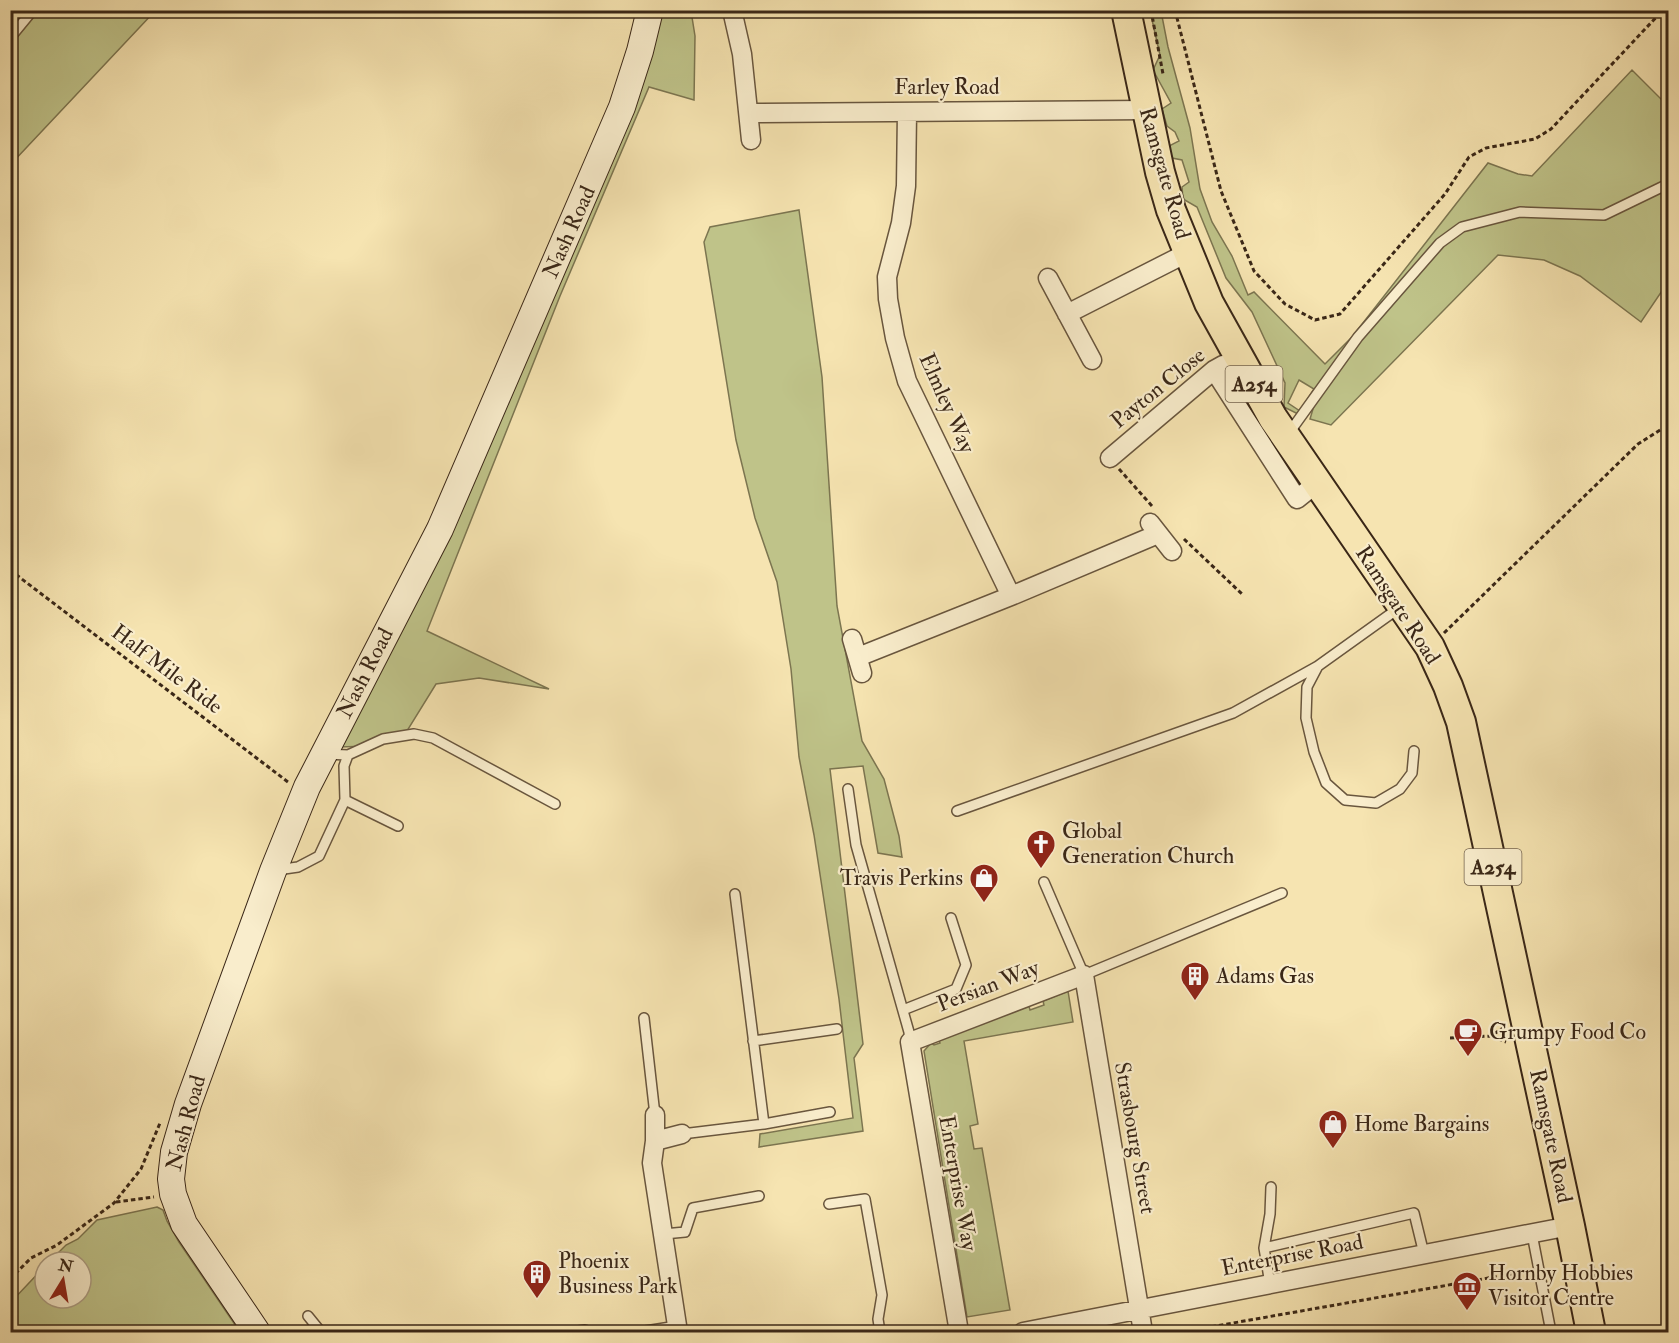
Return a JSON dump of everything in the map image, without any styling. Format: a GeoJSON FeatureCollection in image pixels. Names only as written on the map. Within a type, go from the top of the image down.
{"type":"FeatureCollection","features":[{"type":"Feature","properties":{"kind":"main road","name":"Ramsgate Road"},"geometry":{"type":"LineString","coordinates":[[1126,10],[1162,182],[1187,253],[1209,303],[1226,363],[1286,438],[1401,606],[1440,636],[1448,686],[1461,722],[1591,1332]]}},
{"type":"Feature","properties":{"kind":"street","name":"Nash Road"},"geometry":{"type":"LineString","coordinates":[[257,1332],[184,1224],[173,1194],[172,1165],[188,1104],[273,870],[307,787],[336,754],[440,529],[622,107],[650,10]]}},
{"type":"Feature","properties":{"kind":"street"},"geometry":{"type":"LineString","coordinates":[[732,10],[742,54],[751,140]]}},
{"type":"Feature","properties":{"kind":"street","name":"Farley Road"},"geometry":{"type":"LineString","coordinates":[[749,113],[1146,110]]}},
{"type":"Feature","properties":{"kind":"street","name":"Elmley Way"},"geometry":{"type":"LineString","coordinates":[[907,111],[906,186],[903,214],[887,277],[888,299],[895,338],[907,381],[1011,596]]}},
{"type":"Feature","properties":{"kind":"street"},"geometry":{"type":"LineString","coordinates":[[1067,314],[1187,253]]}},
{"type":"Feature","properties":{"kind":"street"},"geometry":{"type":"LineString","coordinates":[[1048,278],[1092,360]]}},
{"type":"Feature","properties":{"kind":"street","name":"Payton Close"},"geometry":{"type":"LineString","coordinates":[[1110,458],[1226,363]]}},
{"type":"Feature","properties":{"kind":"street","name":"Ramsgate Road"},"geometry":{"type":"LineString","coordinates":[[1226,363],[1297,498],[1317,483]]}},
{"type":"Feature","properties":{"kind":"street"},"geometry":{"type":"LineString","coordinates":[[857,656],[1011,596],[1154,529],[1172,550]]}},
{"type":"Feature","properties":{"kind":"street","name":"Persian Way"},"geometry":{"type":"LineString","coordinates":[[910,1042],[1084,975]]}},
{"type":"Feature","properties":{"kind":"street","name":"Strasbourg Street"},"geometry":{"type":"LineString","coordinates":[[1084,975],[1143,1332]]}},
{"type":"Feature","properties":{"kind":"street","name":"Enterprise Way"},"geometry":{"type":"LineString","coordinates":[[910,1042],[959,1332]]}},
{"type":"Feature","properties":{"kind":"street"},"geometry":{"type":"LineString","coordinates":[[655,1115],[652,1163],[677,1329]]}},
{"type":"Feature","properties":{"kind":"street"},"geometry":{"type":"LineString","coordinates":[[655,1141],[682,1134]]}},
{"type":"Feature","properties":{"kind":"street","name":"Enterprise Road"},"geometry":{"type":"LineString","coordinates":[[1023,1332],[1570,1226]]}},
{"type":"Feature","properties":{"kind":"lane"},"geometry":{"type":"LineString","coordinates":[[10,38],[33,10]]}},
{"type":"Feature","properties":{"kind":"lane"},"geometry":{"type":"LineString","coordinates":[[1286,438],[1358,337],[1440,243],[1462,227],[1520,212],[1604,215],[1668,184]]}},
{"type":"Feature","properties":{"kind":"lane"},"geometry":{"type":"LineString","coordinates":[[957,811],[1233,713],[1318,666],[1401,606]]}},
{"type":"Feature","properties":{"kind":"lane"},"geometry":{"type":"LineString","coordinates":[[1318,666],[1307,687],[1306,718],[1314,752],[1326,783],[1345,800],[1376,803],[1400,789],[1412,774],[1414,751]]}},
{"type":"Feature","properties":{"kind":"lane"},"geometry":{"type":"LineString","coordinates":[[273,870],[297,867],[319,856],[345,800],[344,766],[336,754],[383,739],[414,734],[433,738],[555,804]]}},
{"type":"Feature","properties":{"kind":"lane"},"geometry":{"type":"LineString","coordinates":[[848,789],[856,845],[910,1042]]}},
{"type":"Feature","properties":{"kind":"lane"},"geometry":{"type":"LineString","coordinates":[[345,800],[398,826]]}},
{"type":"Feature","properties":{"kind":"lane"},"geometry":{"type":"LineString","coordinates":[[1044,882],[1084,975],[1282,893]]}},
{"type":"Feature","properties":{"kind":"lane"},"geometry":{"type":"LineString","coordinates":[[735,894],[764,1124]]}},
{"type":"Feature","properties":{"kind":"lane"},"geometry":{"type":"LineString","coordinates":[[903,1010],[956,989],[966,965],[951,918]]}},
{"type":"Feature","properties":{"kind":"lane"},"geometry":{"type":"LineString","coordinates":[[644,1018],[655,1115]]}},
{"type":"Feature","properties":{"kind":"lane"},"geometry":{"type":"LineString","coordinates":[[753,1041],[837,1029]]}},
{"type":"Feature","properties":{"kind":"lane"},"geometry":{"type":"LineString","coordinates":[[682,1134],[764,1124],[830,1112]]}},
{"type":"Feature","properties":{"kind":"lane"},"geometry":{"type":"LineString","coordinates":[[1270,1284],[1264,1248],[1270,1214],[1271,1186]]}},
{"type":"Feature","properties":{"kind":"lane"},"geometry":{"type":"LineString","coordinates":[[664,1234],[685,1232],[693,1208],[759,1196]]}},
{"type":"Feature","properties":{"kind":"lane"},"geometry":{"type":"LineString","coordinates":[[829,1204],[865,1199],[882,1295],[878,1319],[880,1332]]}},
{"type":"Feature","properties":{"kind":"lane"},"geometry":{"type":"LineString","coordinates":[[1264,1248],[1414,1213],[1424,1254]]}},
{"type":"Feature","properties":{"kind":"lane"},"geometry":{"type":"LineString","coordinates":[[1532,1234],[1551,1332]]}},
{"type":"Feature","properties":{"kind":"lane"},"geometry":{"type":"LineString","coordinates":[[308,1316],[321,1332]]}},
{"type":"Feature","properties":{"kind":"lane"},"geometry":{"type":"LineString","coordinates":[[639,1332],[677,1329]]}},
{"type":"Feature","properties":{"kind":"lane"},"geometry":{"type":"LineString","coordinates":[[571,1332],[585,1330],[590,1332]]}},
{"type":"Feature","properties":{"kind":"path"},"geometry":{"type":"LineString","coordinates":[[1151,10],[1164,77]]}},
{"type":"Feature","properties":{"kind":"path"},"geometry":{"type":"LineString","coordinates":[[1175,10],[1221,191],[1254,271],[1285,304],[1315,320],[1340,314],[1445,194],[1469,157],[1486,148],[1536,139],[1551,129],[1663,10]]}},
{"type":"Feature","properties":{"kind":"path"},"geometry":{"type":"LineString","coordinates":[[1440,636],[1638,444],[1668,425]]}},
{"type":"Feature","properties":{"kind":"path","name":"Half Mile Ride"},"geometry":{"type":"LineString","coordinates":[[10,570],[293,786],[307,787]]}},
{"type":"Feature","properties":{"kind":"path"},"geometry":{"type":"LineString","coordinates":[[1491,1036],[1503,1028]]}},
{"type":"Feature","properties":{"kind":"path"},"geometry":{"type":"LineString","coordinates":[[1450,1038],[1491,1036],[1506,1042]]}},
{"type":"Feature","properties":{"kind":"path"},"geometry":{"type":"LineString","coordinates":[[10,1279],[31,1258],[57,1245],[114,1203],[173,1194]]}},
{"type":"Feature","properties":{"kind":"path"},"geometry":{"type":"LineString","coordinates":[[1182,1332],[1538,1269]]}},
{"type":"Feature","properties":{"kind":"green space"},"geometry":{"type":"Polygon","coordinates":[[[10,11],[155,11],[11,164],[10,164],[10,11]]]}},
{"type":"Feature","properties":{"kind":"green space"},"geometry":{"type":"Polygon","coordinates":[[[657,11],[691,11],[695,36],[694,100],[649,87],[560,296],[427,631],[549,689],[479,678],[436,684],[407,731],[374,746],[338,747],[657,11]]]}},
{"type":"Feature","properties":{"kind":"green space"},"geometry":{"type":"Polygon","coordinates":[[[1150,11],[1161,11],[1168,47],[1190,128],[1200,189],[1212,222],[1232,256],[1248,295],[1254,292],[1325,364],[1352,337],[1488,163],[1518,174],[1532,176],[1632,70],[1668,106],[1668,282],[1641,322],[1580,276],[1544,260],[1498,255],[1331,425],[1310,419],[1318,392],[1304,417],[1284,407],[1285,383],[1252,312],[1226,278],[1197,207],[1183,199],[1182,187],[1189,182],[1182,160],[1172,158],[1167,147],[1179,141],[1175,132],[1167,126],[1162,109],[1171,103],[1153,70],[1160,55],[1150,11]],[[1299,380],[1288,403],[1300,411],[1314,389],[1299,380]]]}},
{"type":"Feature","properties":{"kind":"green space"},"geometry":{"type":"Polygon","coordinates":[[[799,210],[822,377],[837,606],[862,741],[884,779],[902,857],[878,853],[863,766],[830,769],[863,1044],[854,1058],[863,1131],[759,1147],[760,1134],[853,1118],[839,999],[814,835],[799,757],[791,669],[777,582],[755,518],[736,440],[704,242],[710,227],[799,210]]]}},
{"type":"Feature","properties":{"kind":"green space"},"geometry":{"type":"Polygon","coordinates":[[[1068,991],[1073,1022],[964,1041],[978,1124],[970,1126],[974,1149],[982,1148],[1010,1310],[967,1317],[924,1051],[931,1043],[934,1045],[940,1043],[939,1040],[1029,1006],[1030,1010],[1044,1005],[1043,1001],[1068,991]]]}},
{"type":"Feature","properties":{"kind":"green space"},"geometry":{"type":"Polygon","coordinates":[[[157,1207],[163,1210],[179,1242],[240,1332],[11,1332],[11,1302],[33,1279],[33,1310],[93,1310],[93,1250],[61,1250],[78,1239],[97,1220],[157,1207]]]}},
{"type":"Feature","properties":{"kind":"place","name":"Global Generation Church"},"geometry":{"type":"Point","coordinates":[1041,870]}},
{"type":"Feature","properties":{"kind":"place","name":"Travis Perkins"},"geometry":{"type":"Point","coordinates":[984,904]}},
{"type":"Feature","properties":{"kind":"place","name":"Adams Gas"},"geometry":{"type":"Point","coordinates":[1195,1002]}},
{"type":"Feature","properties":{"kind":"place","name":"Grumpy Food Co"},"geometry":{"type":"Point","coordinates":[1468,1058]}},
{"type":"Feature","properties":{"kind":"place","name":"Home Bargains"},"geometry":{"type":"Point","coordinates":[1333,1150]}},
{"type":"Feature","properties":{"kind":"place","name":"Phoenix Business Park"},"geometry":{"type":"Point","coordinates":[537,1300]}},
{"type":"Feature","properties":{"kind":"place","name":"Hornby Hobbies Visitor Centre"},"geometry":{"type":"Point","coordinates":[1467,1312]}}]}
